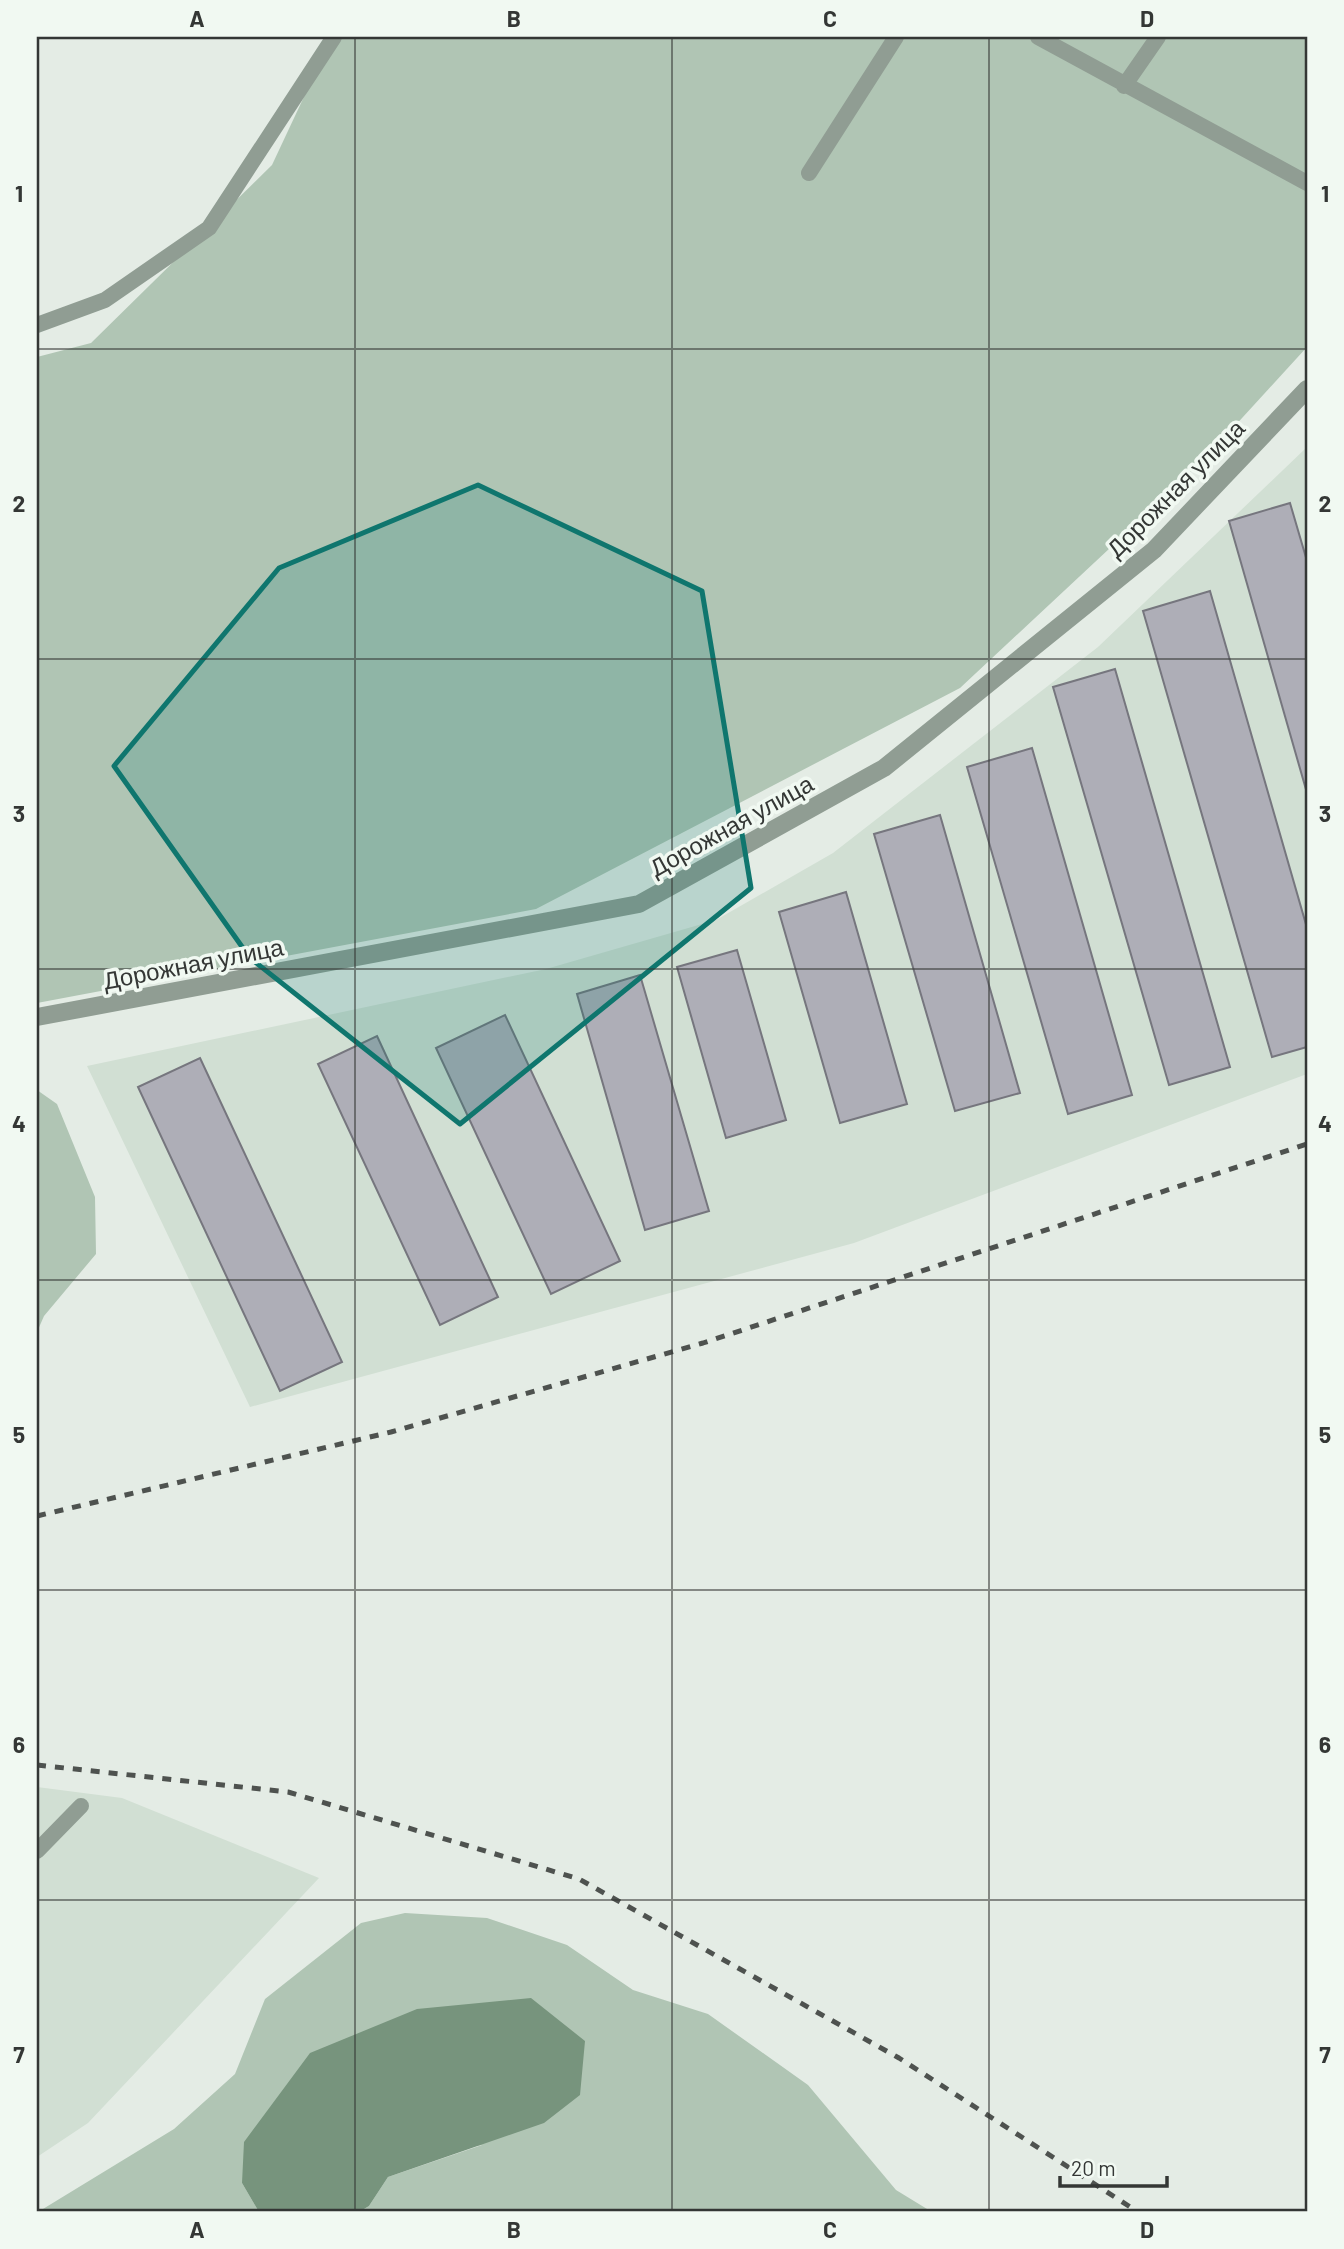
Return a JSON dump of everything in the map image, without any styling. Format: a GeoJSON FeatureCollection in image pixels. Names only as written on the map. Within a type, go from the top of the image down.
{"type":"FeatureCollection","features":[{"type":"Feature","properties":{"kind":"street","name":"Дорожная улица"},"geometry":{"type":"LineString","coordinates":[[37,1017],[639,904],[884,768],[1154,550],[1307,389]]}},
{"type":"Feature","properties":{"kind":"lane"},"geometry":{"type":"LineString","coordinates":[[37,324],[105,300],[209,228],[334,37]]}},
{"type":"Feature","properties":{"kind":"lane"},"geometry":{"type":"LineString","coordinates":[[809,173],[896,37]]}},
{"type":"Feature","properties":{"kind":"lane"},"geometry":{"type":"LineString","coordinates":[[1038,37],[1307,183]]}},
{"type":"Feature","properties":{"kind":"lane"},"geometry":{"type":"LineString","coordinates":[[1124,86],[1158,37]]}},
{"type":"Feature","properties":{"kind":"lane"},"geometry":{"type":"LineString","coordinates":[[37,1851],[81,1806]]}},
{"type":"Feature","properties":{"kind":"highlighted area"},"geometry":{"type":"Polygon","coordinates":[[[478,485],[702,591],[751,888],[460,1124],[250,958],[114,766],[279,568],[478,485]]]}},
{"type":"Feature","properties":{"kind":"shaded area"},"geometry":{"type":"Polygon","coordinates":[[[332,37],[1307,37],[1307,347],[1200,464],[960,688],[536,909],[37,1003],[37,357],[91,343],[272,165],[332,37]]]}},
{"type":"Feature","properties":{"kind":"shaded area"},"geometry":{"type":"Polygon","coordinates":[[[1307,447],[1307,1074],[854,1243],[250,1407],[87,1066],[546,969],[716,920],[833,853],[1098,647],[1307,447]]]}},
{"type":"Feature","properties":{"kind":"shaded area"},"geometry":{"type":"Polygon","coordinates":[[[37,1090],[57,1104],[95,1197],[96,1254],[44,1316],[37,1332],[37,1090]]]}},
{"type":"Feature","properties":{"kind":"shaded area"},"geometry":{"type":"Polygon","coordinates":[[[37,1787],[122,1798],[319,1878],[88,2123],[37,2157],[37,1787]]]}},
{"type":"Feature","properties":{"kind":"shaded area"},"geometry":{"type":"Polygon","coordinates":[[[405,1913],[487,1918],[567,1945],[633,1990],[708,2014],[808,2085],[896,2190],[932,2212],[359,2212],[369,2206],[388,2177],[482,2145],[242,2183],[259,2212],[38,2212],[174,2129],[235,2074],[265,1999],[361,1923],[405,1913]]]}},
{"type":"Feature","properties":{"kind":"shaded area"},"geometry":{"type":"Polygon","coordinates":[[[531,1998],[585,2041],[580,2095],[544,2123],[388,2177],[369,2206],[359,2212],[259,2212],[242,2183],[244,2142],[310,2053],[417,2009],[531,1998]]]}},
{"type":"Feature","properties":{"kind":"building"},"geometry":{"type":"Polygon","coordinates":[[[1290,503],[1307,561],[1307,793],[1229,521],[1290,503]]]}},
{"type":"Feature","properties":{"kind":"building"},"geometry":{"type":"Polygon","coordinates":[[[1210,591],[1307,928],[1307,1047],[1272,1057],[1143,611],[1210,591]]]}},
{"type":"Feature","properties":{"kind":"building"},"geometry":{"type":"Polygon","coordinates":[[[1115,669],[1230,1067],[1169,1085],[1053,687],[1115,669]]]}},
{"type":"Feature","properties":{"kind":"building"},"geometry":{"type":"Polygon","coordinates":[[[1032,748],[1132,1095],[1068,1114],[967,767],[1032,748]]]}},
{"type":"Feature","properties":{"kind":"building"},"geometry":{"type":"Polygon","coordinates":[[[940,815],[1020,1093],[955,1111],[874,834],[940,815]]]}},
{"type":"Feature","properties":{"kind":"building"},"geometry":{"type":"Polygon","coordinates":[[[846,892],[907,1104],[840,1123],[779,912],[846,892]]]}},
{"type":"Feature","properties":{"kind":"building"},"geometry":{"type":"Polygon","coordinates":[[[737,950],[786,1120],[726,1138],[677,967],[737,950]]]}},
{"type":"Feature","properties":{"kind":"building"},"geometry":{"type":"Polygon","coordinates":[[[640,975],[709,1211],[645,1230],[577,994],[640,975]]]}},
{"type":"Feature","properties":{"kind":"building"},"geometry":{"type":"Polygon","coordinates":[[[505,1015],[620,1261],[551,1294],[436,1048],[505,1015]]]}},
{"type":"Feature","properties":{"kind":"building"},"geometry":{"type":"Polygon","coordinates":[[[377,1036],[498,1297],[440,1325],[318,1064],[377,1036]]]}},
{"type":"Feature","properties":{"kind":"building"},"geometry":{"type":"Polygon","coordinates":[[[200,1058],[342,1362],[280,1391],[138,1087],[200,1058]]]}},
{"type":"Feature","properties":{"kind":"railway"},"geometry":{"type":"LineString","coordinates":[[37,1516],[391,1432],[703,1343],[1307,1144]]}},
{"type":"Feature","properties":{"kind":"railway"},"geometry":{"type":"LineString","coordinates":[[37,1765],[288,1792],[579,1879],[899,2058],[1138,2212]]}}]}
